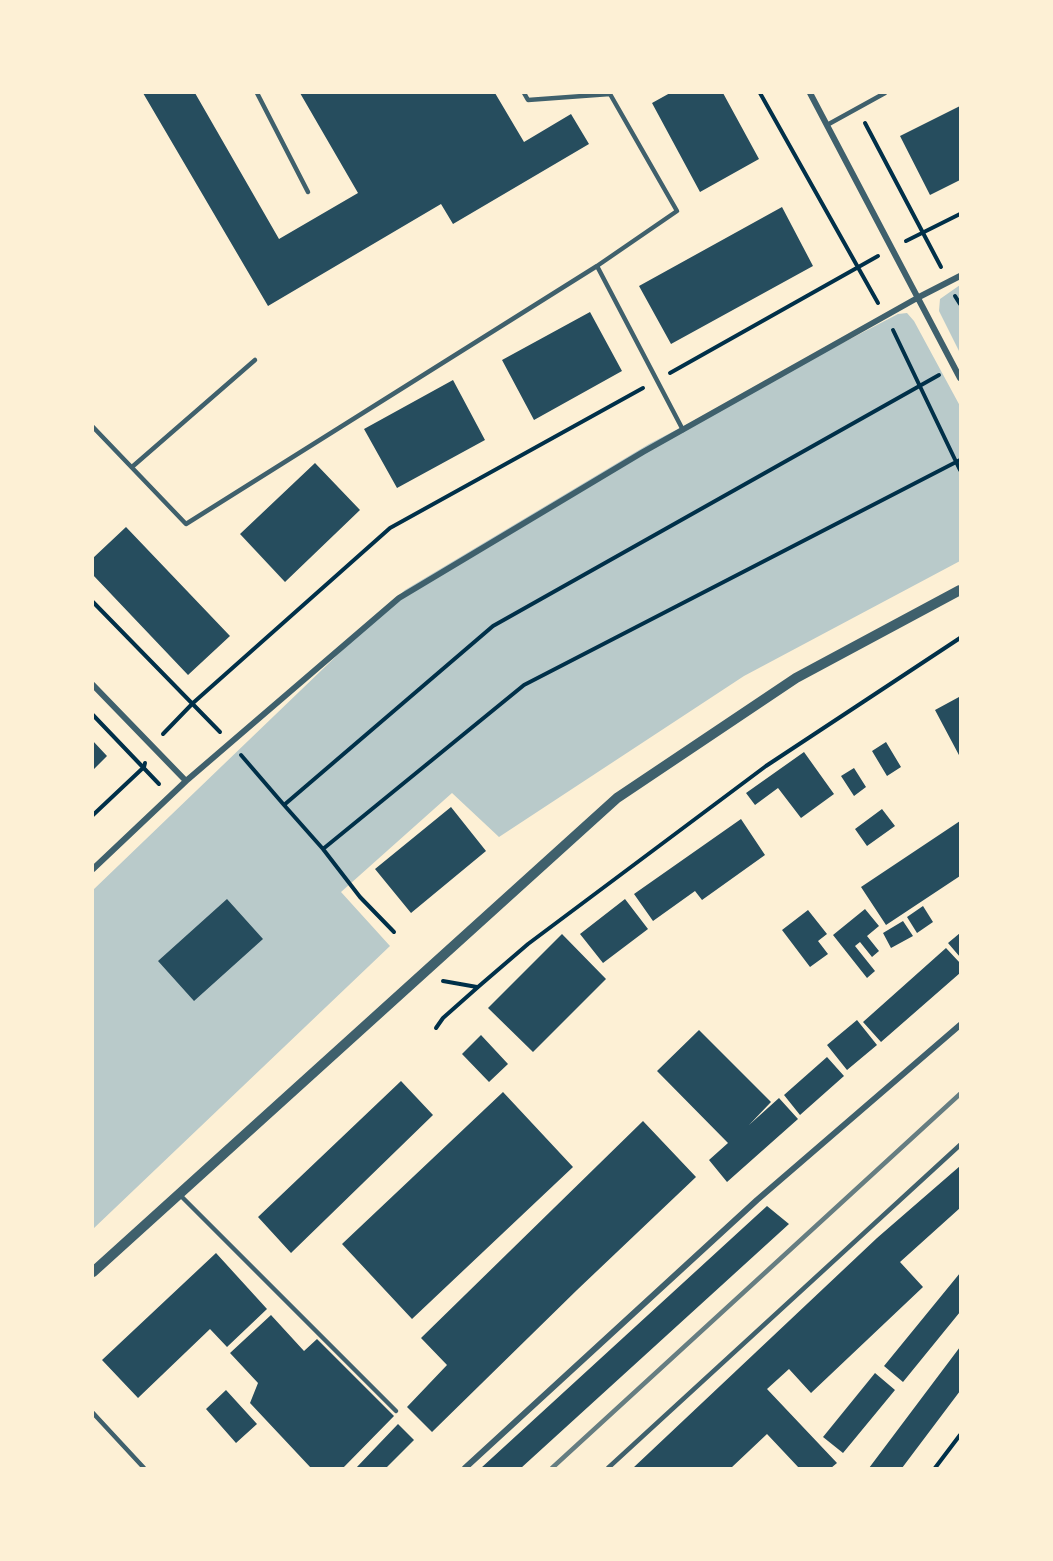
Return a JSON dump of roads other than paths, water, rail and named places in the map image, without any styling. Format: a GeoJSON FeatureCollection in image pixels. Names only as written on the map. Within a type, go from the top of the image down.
{"type":"FeatureCollection","features":[{"type":"Feature","properties":{"kind":"street"},"geometry":{"type":"LineString","coordinates":[[810,93],[960,378]]}},
{"type":"Feature","properties":{"kind":"street"},"geometry":{"type":"LineString","coordinates":[[93,869],[186,781],[399,598],[683,430],[918,297],[960,276]]}},
{"type":"Feature","properties":{"kind":"street"},"geometry":{"type":"LineString","coordinates":[[93,1272],[617,798],[796,678],[960,590]]}},
{"type":"Feature","properties":{"kind":"street"},"geometry":{"type":"LineString","coordinates":[[93,685],[186,781]]}},
{"type":"Feature","properties":{"kind":"street"},"geometry":{"type":"LineString","coordinates":[[465,1468],[757,1200],[960,1025]]}},
{"type":"Feature","properties":{"kind":"lane"},"geometry":{"type":"LineString","coordinates":[[257,93],[308,192]]}},
{"type":"Feature","properties":{"kind":"lane"},"geometry":{"type":"LineString","coordinates":[[93,428],[186,524],[597,266],[677,211],[609,94],[528,99],[524,93]]}},
{"type":"Feature","properties":{"kind":"lane"},"geometry":{"type":"LineString","coordinates":[[827,125],[885,93]]}},
{"type":"Feature","properties":{"kind":"lane"},"geometry":{"type":"LineString","coordinates":[[597,266],[683,430]]}},
{"type":"Feature","properties":{"kind":"lane"},"geometry":{"type":"LineString","coordinates":[[132,467],[255,360]]}},
{"type":"Feature","properties":{"kind":"lane"},"geometry":{"type":"LineString","coordinates":[[608,1468],[960,1145]]}},
{"type":"Feature","properties":{"kind":"lane"},"geometry":{"type":"LineString","coordinates":[[179,1194],[396,1411]]}},
{"type":"Feature","properties":{"kind":"lane"},"geometry":{"type":"LineString","coordinates":[[93,1413],[144,1468]]}},
{"type":"Feature","properties":{"kind":"railway"},"geometry":{"type":"LineString","coordinates":[[552,1468],[960,1094]]}}]}
